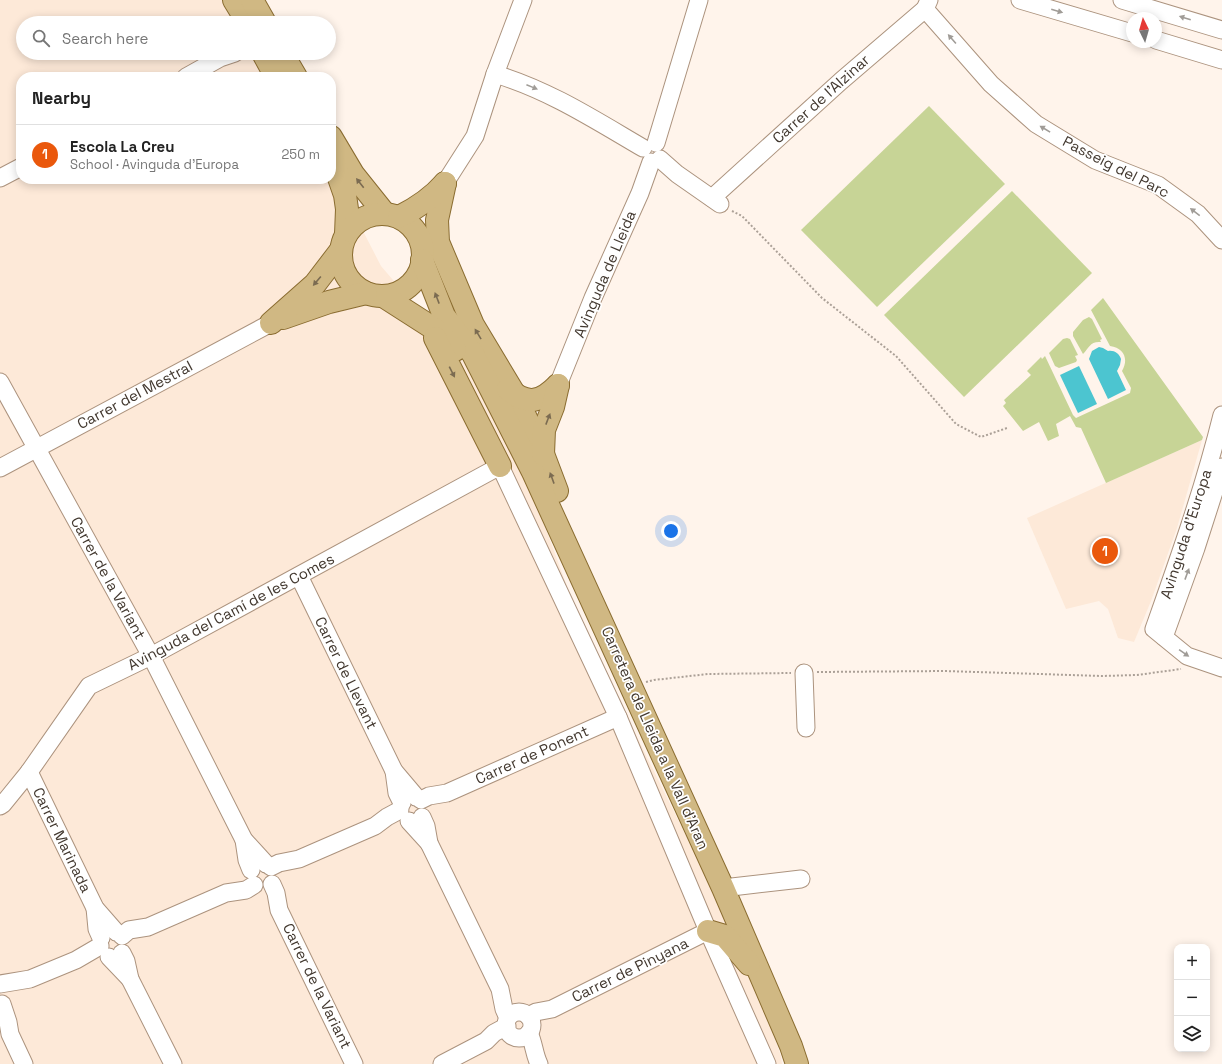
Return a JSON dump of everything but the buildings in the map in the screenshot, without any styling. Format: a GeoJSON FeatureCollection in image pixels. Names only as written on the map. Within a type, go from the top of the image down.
{"type":"FeatureCollection","features":[{"type":"Feature","properties":{"kind":"main road"},"geometry":{"type":"LineString","coordinates":[[234,0],[249,16]]}},
{"type":"Feature","properties":{"kind":"main road"},"geometry":{"type":"LineString","coordinates":[[267,60],[273,72]]}},
{"type":"Feature","properties":{"kind":"main road"},"geometry":{"type":"LineString","coordinates":[[286,60],[293,72]]}},
{"type":"Feature","properties":{"kind":"main road"},"geometry":{"type":"LineString","coordinates":[[336,146],[353,174],[392,216]]}},
{"type":"Feature","properties":{"kind":"main road"},"geometry":{"type":"LineString","coordinates":[[336,176],[345,195],[347,209],[341,263],[346,276],[355,286],[375,294],[428,324],[444,338],[466,363],[505,415]]}},
{"type":"Feature","properties":{"kind":"main road"},"geometry":{"type":"LineString","coordinates":[[392,216],[416,208],[441,188]]}},
{"type":"Feature","properties":{"kind":"main road"},"geometry":{"type":"LineString","coordinates":[[271,323],[329,302],[375,294],[394,294],[409,285],[417,276],[427,217],[441,188]]}},
{"type":"Feature","properties":{"kind":"main road"},"geometry":{"type":"LineString","coordinates":[[441,188],[437,220],[438,242],[473,325],[515,395],[543,454],[552,475],[590,595]]}},
{"type":"Feature","properties":{"kind":"main road"},"geometry":{"type":"LineString","coordinates":[[271,323],[315,284],[353,225],[362,218],[373,214],[392,216],[412,226],[444,316],[473,354],[505,415]]}},
{"type":"Feature","properties":{"kind":"main road"},"geometry":{"type":"LineString","coordinates":[[428,324],[500,466]]}},
{"type":"Feature","properties":{"kind":"main road"},"geometry":{"type":"LineString","coordinates":[[473,354],[480,359],[498,381],[515,395],[530,400],[540,399],[548,395],[558,385]]}},
{"type":"Feature","properties":{"kind":"main road"},"geometry":{"type":"LineString","coordinates":[[543,454],[544,430],[553,407],[558,385]]}},
{"type":"Feature","properties":{"kind":"main road","name":"Carretera de Lleida a la Vall d'Aran"},"geometry":{"type":"LineString","coordinates":[[505,415],[590,595],[723,888],[762,977],[797,1064]]}},
{"type":"Feature","properties":{"kind":"main road"},"geometry":{"type":"LineString","coordinates":[[708,931],[725,936],[741,956],[762,977]]}},
{"type":"Feature","properties":{"kind":"street"},"geometry":{"type":"LineString","coordinates":[[441,188],[475,136],[523,0]]}},
{"type":"Feature","properties":{"kind":"street","name":"Avinguda de Lleida"},"geometry":{"type":"LineString","coordinates":[[558,385],[593,298],[640,193],[699,0]]}},
{"type":"Feature","properties":{"kind":"street"},"geometry":{"type":"LineString","coordinates":[[1020,0],[1126,31]]}},
{"type":"Feature","properties":{"kind":"street"},"geometry":{"type":"LineString","coordinates":[[1122,0],[1222,30]]}},
{"type":"Feature","properties":{"kind":"street","name":"Carrer de l'Alzinar"},"geometry":{"type":"LineString","coordinates":[[717,202],[841,81],[927,4]]}},
{"type":"Feature","properties":{"kind":"street","name":"Passeig del Parc"},"geometry":{"type":"LineString","coordinates":[[927,4],[991,84],[1036,124],[1096,160],[1158,185],[1198,214],[1222,240]]}},
{"type":"Feature","properties":{"kind":"street"},"geometry":{"type":"LineString","coordinates":[[1162,42],[1222,60]]}},
{"type":"Feature","properties":{"kind":"street"},"geometry":{"type":"LineString","coordinates":[[195,72],[218,60]]}},
{"type":"Feature","properties":{"kind":"street"},"geometry":{"type":"LineString","coordinates":[[496,74],[551,95],[586,113],[653,153],[677,174],[717,202]]}},
{"type":"Feature","properties":{"kind":"street"},"geometry":{"type":"LineString","coordinates":[[0,178],[16,170]]}},
{"type":"Feature","properties":{"kind":"street","name":"Carrer del Mestral"},"geometry":{"type":"LineString","coordinates":[[0,468],[271,323]]}},
{"type":"Feature","properties":{"kind":"street","name":"Carrer de la Variant"},"geometry":{"type":"LineString","coordinates":[[0,382],[151,656],[262,877],[266,898],[280,910],[354,1064]]}},
{"type":"Feature","properties":{"kind":"street","name":"Avinguda d'Europa"},"geometry":{"type":"LineString","coordinates":[[1159,633],[1185,540],[1218,451],[1222,415]]}},
{"type":"Feature","properties":{"kind":"street"},"geometry":{"type":"LineString","coordinates":[[500,466],[618,717],[708,931],[767,1064]]}},
{"type":"Feature","properties":{"kind":"street","name":"Avinguda del Camí de les Comes"},"geometry":{"type":"LineString","coordinates":[[1,810],[89,686],[151,656],[500,466]]}},
{"type":"Feature","properties":{"kind":"street","name":"Avinguda d'Europa"},"geometry":{"type":"LineString","coordinates":[[1159,633],[1196,548],[1222,467]]}},
{"type":"Feature","properties":{"kind":"street","name":"Carrer de Llevant"},"geometry":{"type":"LineString","coordinates":[[299,576],[500,989],[514,1002],[523,1047],[537,1061]]}},
{"type":"Feature","properties":{"kind":"street"},"geometry":{"type":"LineString","coordinates":[[1159,633],[1187,656],[1222,668]]}},
{"type":"Feature","properties":{"kind":"street"},"geometry":{"type":"LineString","coordinates":[[804,673],[806,728]]}},
{"type":"Feature","properties":{"kind":"street","name":"Carrer de Ponent"},"geometry":{"type":"LineString","coordinates":[[1,996],[30,979],[112,945],[134,941],[148,927],[226,893],[237,884],[262,877],[375,826],[387,817],[434,806],[447,793],[618,717]]}},
{"type":"Feature","properties":{"kind":"street","name":"Carrer Marinada"},"geometry":{"type":"LineString","coordinates":[[29,772],[112,945],[173,1064]]}},
{"type":"Feature","properties":{"kind":"street"},"geometry":{"type":"LineString","coordinates":[[723,888],[801,879]]}},
{"type":"Feature","properties":{"kind":"street","name":"Carrer de Pinyana"},"geometry":{"type":"LineString","coordinates":[[442,1064],[486,1041],[494,1033],[541,1022],[552,1009],[708,931]]}},
{"type":"Feature","properties":{"kind":"street"},"geometry":{"type":"LineString","coordinates":[[1,996],[8,1022],[5,1031],[24,1064]]}},
{"type":"Feature","properties":{"kind":"path"},"geometry":{"type":"LineString","coordinates":[[717,202],[742,216],[822,298],[896,356],[956,424],[981,437],[1007,428]]}},
{"type":"Feature","properties":{"kind":"path"},"geometry":{"type":"LineString","coordinates":[[632,687],[654,680],[708,674],[944,671],[1102,676],[1137,675],[1182,669]]}},
{"type":"Feature","properties":{"kind":"shaded area"},"geometry":{"type":"Polygon","coordinates":[[[0,0],[240,0],[250,16],[16,16],[16,60],[274,60],[280,72],[16,72],[16,184],[336,184],[336,179],[381,266],[484,386],[520,459],[581,624],[748,961],[781,1056],[782,1064],[0,1064],[0,0]]]}},
{"type":"Feature","properties":{"kind":"shaded area"},"geometry":{"type":"Polygon","coordinates":[[[1202,440],[1177,528],[1151,601],[1134,642],[1118,638],[1108,609],[1099,601],[1066,609],[1027,518],[1202,440]]]}},
{"type":"Feature","properties":{"kind":"green space"},"geometry":{"type":"Polygon","coordinates":[[[929,106],[1005,184],[877,307],[801,230],[929,106]]]}},
{"type":"Feature","properties":{"kind":"green space"},"geometry":{"type":"Polygon","coordinates":[[[1012,191],[1092,273],[964,397],[884,315],[1012,191]]]}},
{"type":"Feature","properties":{"kind":"green space"},"geometry":{"type":"Polygon","coordinates":[[[1103,298],[1203,437],[1202,440],[1106,483],[1081,428],[1076,427],[1070,416],[1056,424],[1059,436],[1048,441],[1039,422],[1023,431],[1003,406],[1006,403],[1004,400],[1031,375],[1027,371],[1041,357],[1042,359],[1045,356],[1073,415],[1076,418],[1130,393],[1131,388],[1122,371],[1125,362],[1124,355],[1119,349],[1110,346],[1091,310],[1103,298]]]}},
{"type":"Feature","properties":{"kind":"green space"},"geometry":{"type":"Polygon","coordinates":[[[1089,317],[1092,319],[1102,339],[1100,340],[1101,342],[1090,345],[1083,354],[1073,336],[1073,332],[1083,320],[1089,317]]]}},
{"type":"Feature","properties":{"kind":"green space"},"geometry":{"type":"Polygon","coordinates":[[[1063,339],[1070,339],[1078,355],[1075,356],[1077,360],[1076,362],[1059,368],[1055,366],[1049,353],[1063,339]]]}},
{"type":"Feature","properties":{"kind":"water"},"geometry":{"type":"Polygon","coordinates":[[[1099,347],[1108,351],[1116,352],[1121,359],[1117,371],[1126,390],[1108,399],[1089,359],[1092,351],[1099,347]]]}},
{"type":"Feature","properties":{"kind":"water"},"geometry":{"type":"Polygon","coordinates":[[[1079,366],[1097,404],[1078,413],[1060,375],[1079,366]]]}},
{"type":"Feature","properties":{"kind":"place","name":"Escola La Creu"},"geometry":{"type":"Point","coordinates":[1105,551]}}]}
